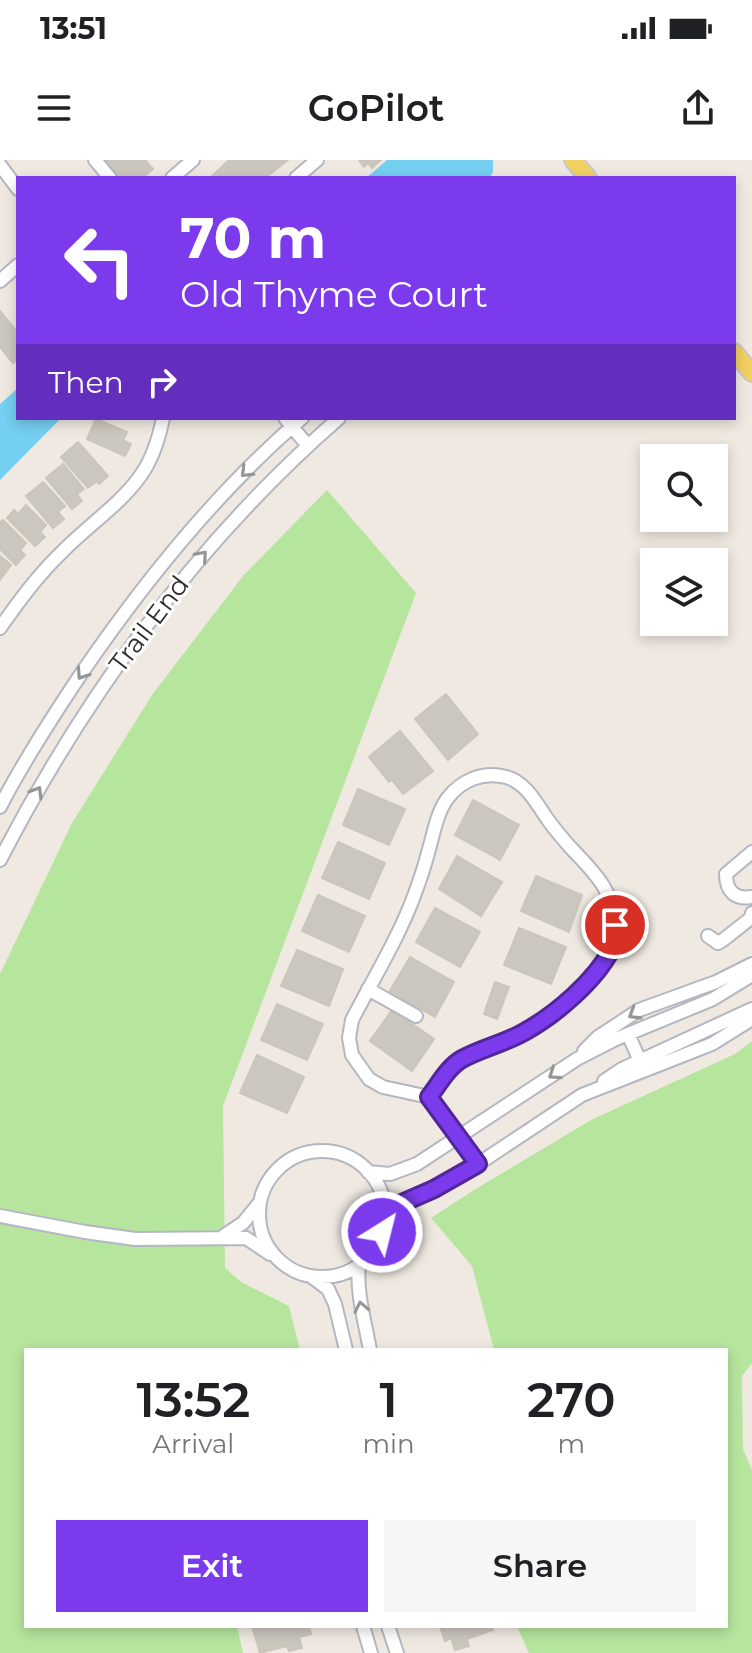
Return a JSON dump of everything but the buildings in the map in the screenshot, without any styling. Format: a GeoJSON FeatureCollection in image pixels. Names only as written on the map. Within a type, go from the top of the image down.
{"type":"FeatureCollection","features":[{"type":"Feature","properties":{"kind":"main road"},"geometry":{"type":"LineString","coordinates":[[573,160],[586,176]]}},
{"type":"Feature","properties":{"kind":"main road"},"geometry":{"type":"LineString","coordinates":[[736,354],[752,373]]}},
{"type":"Feature","properties":{"kind":"street"},"geometry":{"type":"LineString","coordinates":[[95,160],[108,176]]}},
{"type":"Feature","properties":{"kind":"street"},"geometry":{"type":"LineString","coordinates":[[174,176],[193,160]]}},
{"type":"Feature","properties":{"kind":"street"},"geometry":{"type":"LineString","coordinates":[[298,176],[317,160]]}},
{"type":"Feature","properties":{"kind":"street"},"geometry":{"type":"LineString","coordinates":[[0,165],[16,186]]}},
{"type":"Feature","properties":{"kind":"street"},"geometry":{"type":"LineString","coordinates":[[0,281],[16,267]]}},
{"type":"Feature","properties":{"kind":"street"},"geometry":{"type":"LineString","coordinates":[[0,628],[40,575],[141,475],[152,456],[162,420]]}},
{"type":"Feature","properties":{"kind":"street"},"geometry":{"type":"LineString","coordinates":[[310,420],[322,433]]}},
{"type":"Feature","properties":{"kind":"street","name":"Trail End"},"geometry":{"type":"LineString","coordinates":[[0,860],[27,807],[81,719],[164,601],[236,518],[337,420]]}},
{"type":"Feature","properties":{"kind":"street"},"geometry":{"type":"LineString","coordinates":[[293,421],[308,446]]}},
{"type":"Feature","properties":{"kind":"street","name":"Trail End"},"geometry":{"type":"LineString","coordinates":[[0,807],[59,707],[155,573],[293,421]]}},
{"type":"Feature","properties":{"kind":"street"},"geometry":{"type":"LineString","coordinates":[[429,1097],[460,1060],[525,1032],[557,1009],[593,975],[613,947],[613,908],[605,886],[551,825],[535,800],[521,785],[507,777],[475,777],[448,797],[440,811],[403,923],[352,1020],[349,1038],[352,1055],[369,1079],[383,1087],[429,1097],[478,1164]]}},
{"type":"Feature","properties":{"kind":"street"},"geometry":{"type":"LineString","coordinates":[[708,936],[718,943],[751,918],[752,904],[732,895],[726,885],[726,874],[752,852]]}},
{"type":"Feature","properties":{"kind":"street"},"geometry":{"type":"LineString","coordinates":[[577,1059],[598,1037],[639,1010],[716,982],[752,964]]}},
{"type":"Feature","properties":{"kind":"street"},"geometry":{"type":"LineString","coordinates":[[368,1172],[390,1174],[417,1164],[577,1059],[713,999],[752,975]]}},
{"type":"Feature","properties":{"kind":"street"},"geometry":{"type":"LineString","coordinates":[[368,989],[416,1016]]}},
{"type":"Feature","properties":{"kind":"street"},"geometry":{"type":"LineString","coordinates":[[384,1218],[402,1203],[478,1164],[622,1069],[752,1009]]}},
{"type":"Feature","properties":{"kind":"street"},"geometry":{"type":"LineString","coordinates":[[582,1095],[712,1044],[752,1019]]}},
{"type":"Feature","properties":{"kind":"street"},"geometry":{"type":"LineString","coordinates":[[628,1034],[640,1061]]}},
{"type":"Feature","properties":{"kind":"street"},"geometry":{"type":"LineString","coordinates":[[276,1258],[259,1224],[260,1201],[273,1175],[284,1164],[306,1154],[337,1153],[357,1162],[368,1172],[382,1195],[382,1232],[370,1255],[359,1264],[336,1276],[312,1277]]}},
{"type":"Feature","properties":{"kind":"street"},"geometry":{"type":"LineString","coordinates":[[222,1237],[243,1223],[260,1201]]}},
{"type":"Feature","properties":{"kind":"street"},"geometry":{"type":"LineString","coordinates":[[0,1216],[135,1239],[246,1238],[328,1289],[335,1304],[346,1348]]}},
{"type":"Feature","properties":{"kind":"street"},"geometry":{"type":"LineString","coordinates":[[359,1264],[357,1281],[370,1348]]}},
{"type":"Feature","properties":{"kind":"street"},"geometry":{"type":"LineString","coordinates":[[364,1628],[371,1653]]}},
{"type":"Feature","properties":{"kind":"street"},"geometry":{"type":"LineString","coordinates":[[389,1628],[397,1653]]}},
{"type":"Feature","properties":{"kind":"green space"},"geometry":{"type":"Polygon","coordinates":[[[327,490],[416,593],[223,1106],[225,1268],[241,1282],[289,1306],[300,1348],[24,1348],[24,1628],[237,1628],[243,1653],[0,1653],[0,974],[72,823],[152,695],[243,576],[327,490]]]}},
{"type":"Feature","properties":{"kind":"green space"},"geometry":{"type":"Polygon","coordinates":[[[752,1041],[752,1363],[742,1376],[743,1449],[752,1470],[752,1653],[529,1653],[518,1628],[728,1628],[728,1348],[493,1348],[472,1266],[431,1218],[591,1120],[735,1054],[752,1041]]]}},
{"type":"Feature","properties":{"kind":"water"},"geometry":{"type":"Polygon","coordinates":[[[387,160],[493,160],[490,176],[368,176],[387,160]]]}},
{"type":"Feature","properties":{"kind":"water"},"geometry":{"type":"Polygon","coordinates":[[[16,390],[16,420],[59,420],[0,480],[0,404],[16,390]]]}},
{"type":"Feature","properties":{"kind":"route"},"geometry":{"type":"LineString","coordinates":[[382,1232],[384,1218],[402,1203],[478,1164],[429,1097],[445,1075],[460,1060],[525,1032],[585,985],[613,947],[615,925]]}}]}
